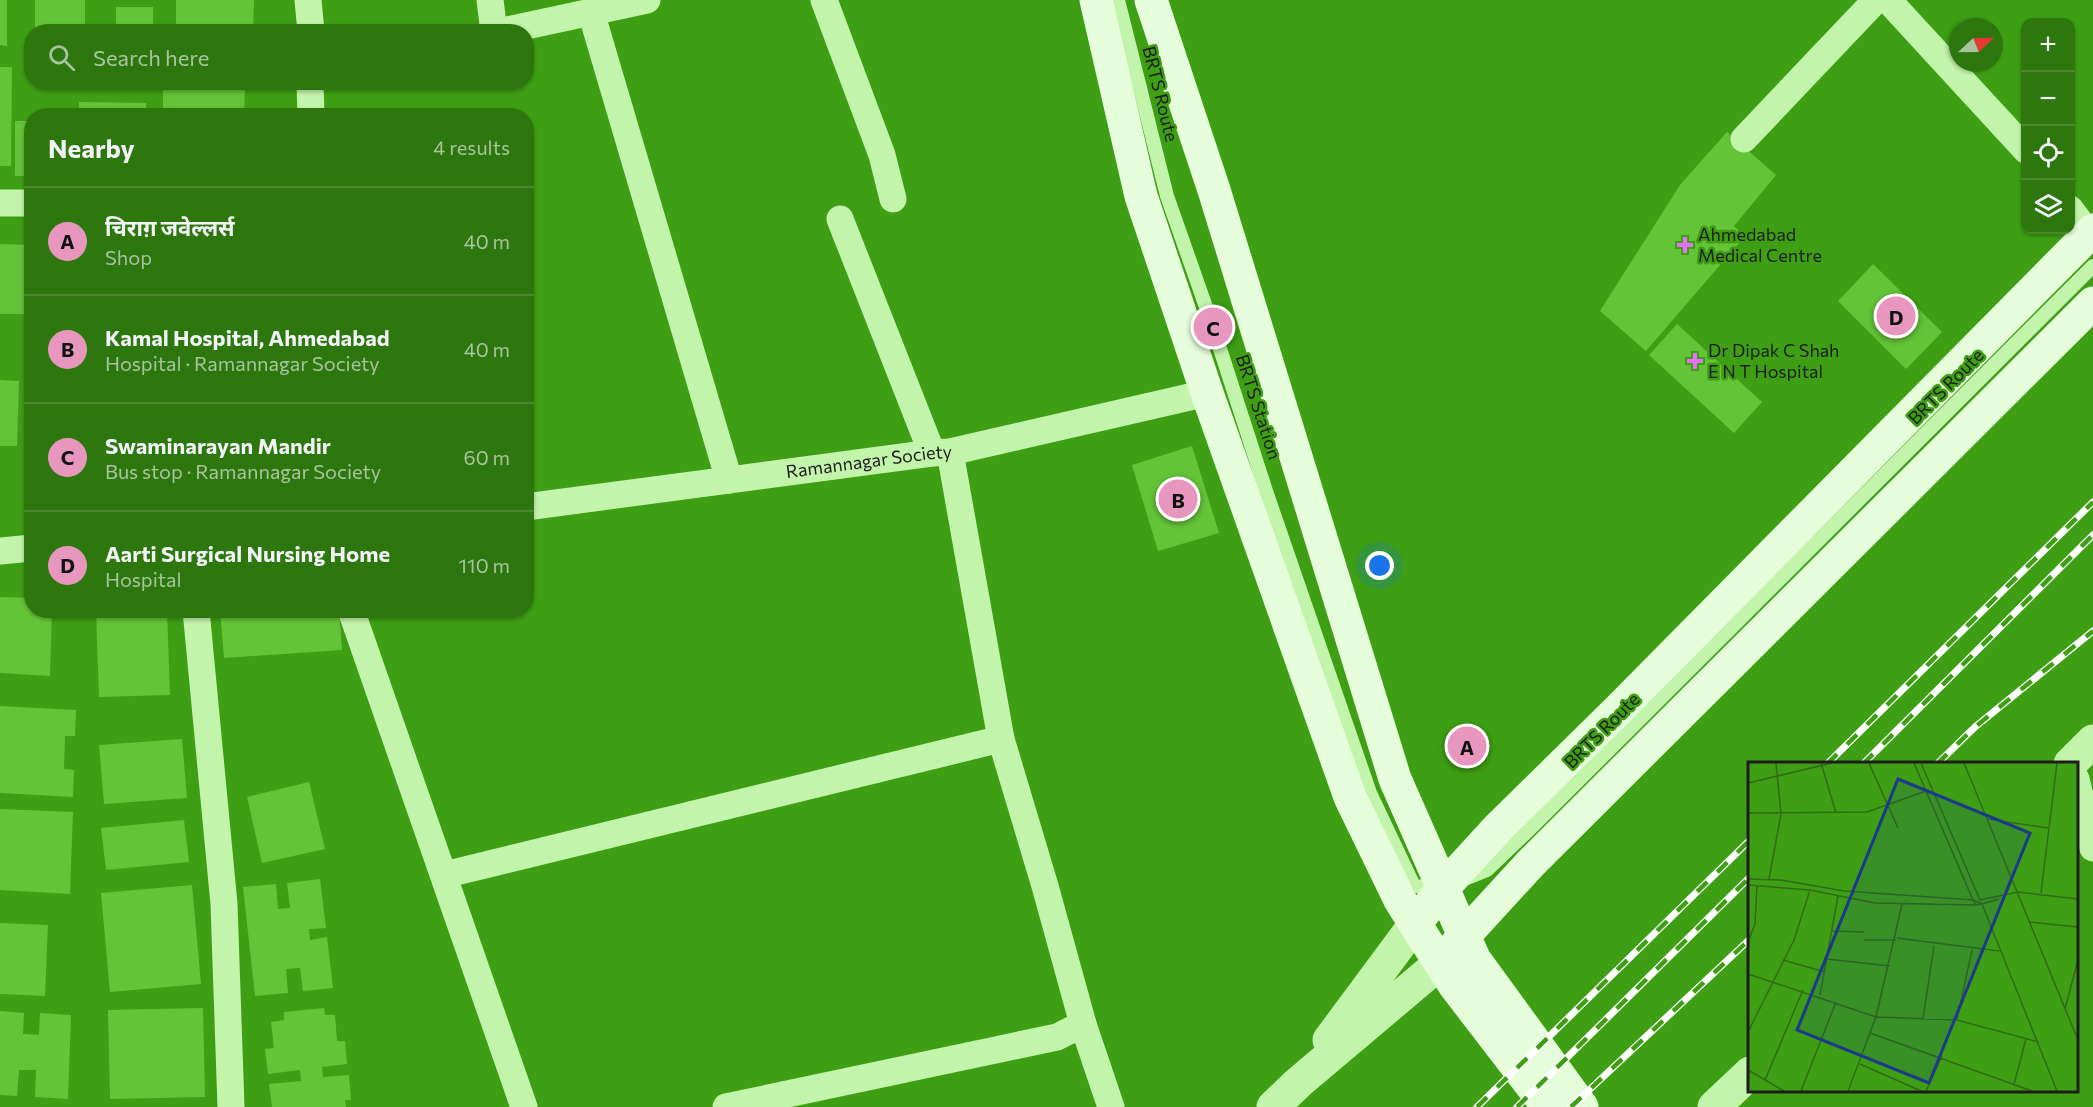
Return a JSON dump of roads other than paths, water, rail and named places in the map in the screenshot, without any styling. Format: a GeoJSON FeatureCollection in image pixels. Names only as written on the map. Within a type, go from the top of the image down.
{"type":"FeatureCollection","features":[{"type":"Feature","properties":{"kind":"main road"},"geometry":{"type":"LineString","coordinates":[[1096,0],[1141,196],[1207,393],[1350,797],[1400,900],[1415,924],[1455,986],[1548,1107]]}},
{"type":"Feature","properties":{"kind":"main road"},"geometry":{"type":"LineString","coordinates":[[1151,0],[1214,190],[1395,779],[1475,960],[1582,1107]]}},
{"type":"Feature","properties":{"kind":"main road"},"geometry":{"type":"LineString","coordinates":[[1415,924],[1443,888],[1498,828],[1629,700],[2084,224]]}},
{"type":"Feature","properties":{"kind":"main road"},"geometry":{"type":"LineString","coordinates":[[1440,963],[1531,863],[2093,303]]}},
{"type":"Feature","properties":{"kind":"street"},"geometry":{"type":"LineString","coordinates":[[490,0],[494,24]]}},
{"type":"Feature","properties":{"kind":"street"},"geometry":{"type":"LineString","coordinates":[[534,24],[647,0]]}},
{"type":"Feature","properties":{"kind":"street"},"geometry":{"type":"LineString","coordinates":[[824,0],[882,155],[893,199]]}},
{"type":"Feature","properties":{"kind":"street"},"geometry":{"type":"LineString","coordinates":[[1744,139],[1876,0]]}},
{"type":"Feature","properties":{"kind":"street"},"geometry":{"type":"LineString","coordinates":[[1888,0],[2021,146]]}},
{"type":"Feature","properties":{"kind":"street"},"geometry":{"type":"LineString","coordinates":[[308,2],[309,24]]}},
{"type":"Feature","properties":{"kind":"street"},"geometry":{"type":"LineString","coordinates":[[591,12],[729,480]]}},
{"type":"Feature","properties":{"kind":"street"},"geometry":{"type":"LineString","coordinates":[[313,90],[313,108]]}},
{"type":"Feature","properties":{"kind":"street"},"geometry":{"type":"LineString","coordinates":[[0,203],[24,203]]}},
{"type":"Feature","properties":{"kind":"street"},"geometry":{"type":"LineString","coordinates":[[840,219],[941,453],[1001,739],[1046,886],[1083,1024],[1111,1107]]}},
{"type":"Feature","properties":{"kind":"street","name":"Ramannagar Society"},"geometry":{"type":"LineString","coordinates":[[534,506],[941,453],[1207,393]]}},
{"type":"Feature","properties":{"kind":"street"},"geometry":{"type":"LineString","coordinates":[[0,551],[24,549]]}},
{"type":"Feature","properties":{"kind":"street"},"geometry":{"type":"LineString","coordinates":[[197,618],[224,904],[231,1107]]}},
{"type":"Feature","properties":{"kind":"street"},"geometry":{"type":"LineString","coordinates":[[354,618],[524,1107]]}},
{"type":"Feature","properties":{"kind":"street"},"geometry":{"type":"LineString","coordinates":[[444,875],[1001,739]]}},
{"type":"Feature","properties":{"kind":"street"},"geometry":{"type":"LineString","coordinates":[[2078,767],[2093,848]]}},
{"type":"Feature","properties":{"kind":"street"},"geometry":{"type":"LineString","coordinates":[[1298,1083],[1415,924]]}},
{"type":"Feature","properties":{"kind":"street"},"geometry":{"type":"LineString","coordinates":[[1274,1107],[1298,1083],[1440,963]]}},
{"type":"Feature","properties":{"kind":"street"},"geometry":{"type":"LineString","coordinates":[[726,1107],[1057,1037],[1083,1024]]}},
{"type":"Feature","properties":{"kind":"street"},"geometry":{"type":"LineString","coordinates":[[1714,1107],[1748,1074]]}},
{"type":"Feature","properties":{"kind":"lane","name":"BRTS Route"},"geometry":{"type":"LineString","coordinates":[[1118,0],[1167,196]]}},
{"type":"Feature","properties":{"kind":"lane","name":"BRTS Station"},"geometry":{"type":"LineString","coordinates":[[1167,196],[1213,327],[1267,494]]}},
{"type":"Feature","properties":{"kind":"lane","name":"BRTS Route"},"geometry":{"type":"LineString","coordinates":[[1267,494],[1370,793],[1414,886],[1443,888],[1487,870],[2093,266]]}},
{"type":"Feature","properties":{"kind":"railway"},"geometry":{"type":"LineString","coordinates":[[1829,762],[2093,502]]}},
{"type":"Feature","properties":{"kind":"railway"},"geometry":{"type":"LineString","coordinates":[[1865,762],[2093,535]]}},
{"type":"Feature","properties":{"kind":"railway"},"geometry":{"type":"LineString","coordinates":[[1939,762],[1975,727],[2093,631]]}},
{"type":"Feature","properties":{"kind":"railway"},"geometry":{"type":"LineString","coordinates":[[1477,1107],[1748,842]]}},
{"type":"Feature","properties":{"kind":"railway"},"geometry":{"type":"LineString","coordinates":[[1517,1107],[1748,879]]}},
{"type":"Feature","properties":{"kind":"railway"},"geometry":{"type":"LineString","coordinates":[[1571,1107],[1748,941]]}},
{"type":"Feature","properties":{"kind":"place","name":"Ahmedabad Medical Centre"},"geometry":{"type":"Point","coordinates":[1685,245]}},
{"type":"Feature","properties":{"kind":"place","name":"Aarti Surgical Nursing Home"},"geometry":{"type":"Point","coordinates":[1896,316]}},
{"type":"Feature","properties":{"kind":"place","name":"Swaminarayan Mandir"},"geometry":{"type":"Point","coordinates":[1213,327]}},
{"type":"Feature","properties":{"kind":"place","name":"Dr Dipak C Shah E N T Hospital"},"geometry":{"type":"Point","coordinates":[1695,361]}},
{"type":"Feature","properties":{"kind":"place","name":"Kamal Hospital, Ahmedabad"},"geometry":{"type":"Point","coordinates":[1178,499]}},
{"type":"Feature","properties":{"kind":"place","name":"चिराग़ जवेल्लर्स"},"geometry":{"type":"Point","coordinates":[1467,746]}}]}
